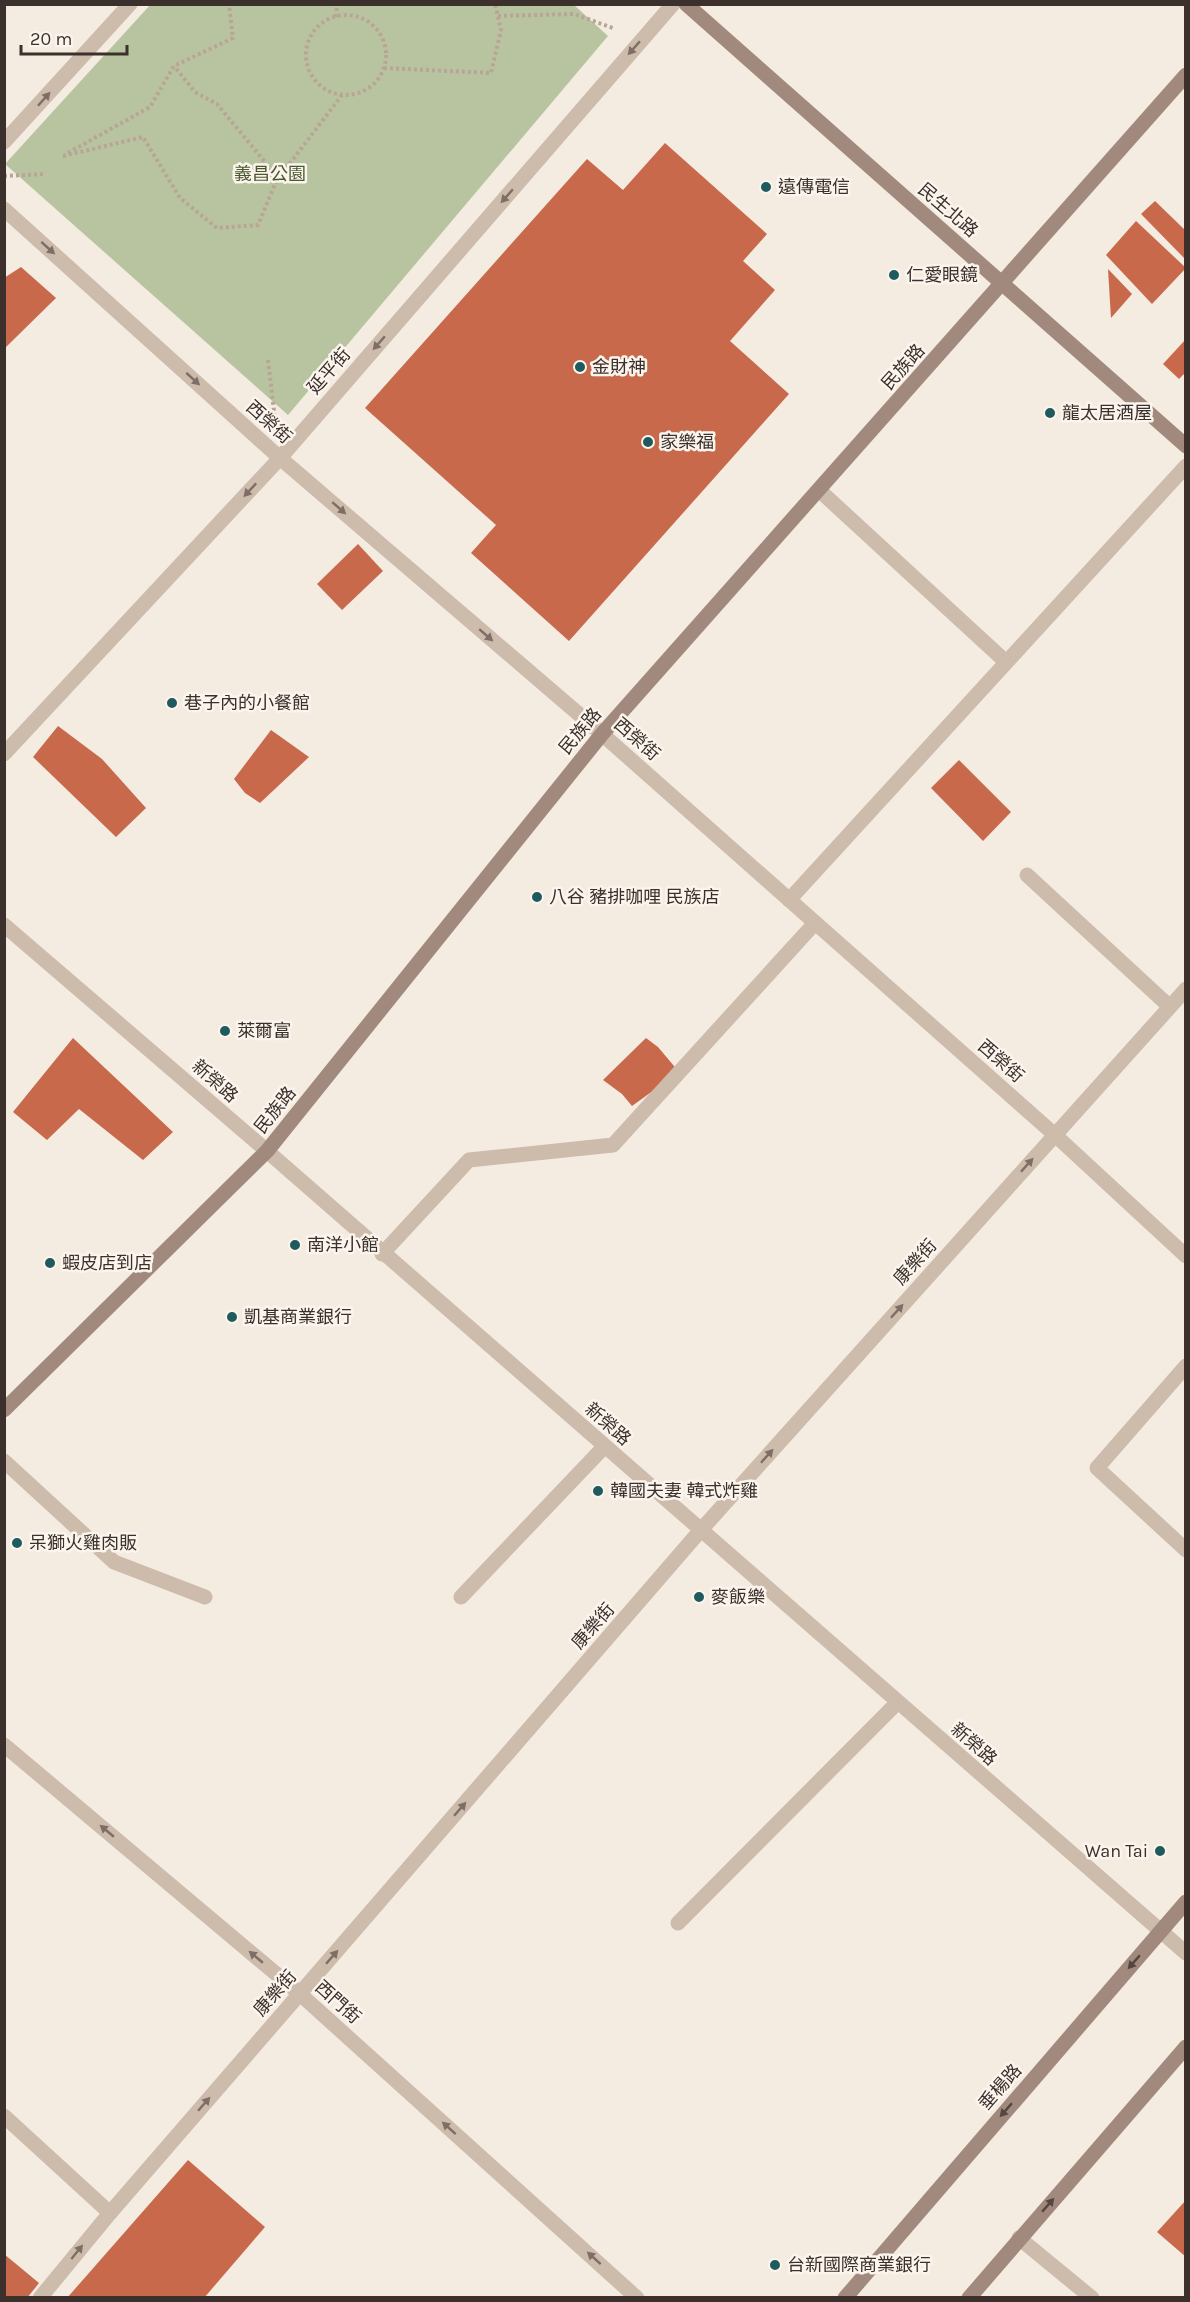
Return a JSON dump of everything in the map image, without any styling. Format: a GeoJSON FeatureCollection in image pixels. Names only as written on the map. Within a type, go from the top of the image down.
{"type":"FeatureCollection","features":[{"type":"Feature","properties":{"kind":"main road","name":"民生北路"},"geometry":{"type":"LineString","coordinates":[[686,4],[1185,446]]}},
{"type":"Feature","properties":{"kind":"main road","name":"民族路"},"geometry":{"type":"LineString","coordinates":[[4,1410],[267,1151],[602,734],[1185,75]]}},
{"type":"Feature","properties":{"kind":"main road","name":"垂楊路"},"geometry":{"type":"LineString","coordinates":[[845,2298],[1185,1902]]}},
{"type":"Feature","properties":{"kind":"main road"},"geometry":{"type":"LineString","coordinates":[[969,2298],[1185,2047]]}},
{"type":"Feature","properties":{"kind":"street"},"geometry":{"type":"LineString","coordinates":[[4,142],[130,4]]}},
{"type":"Feature","properties":{"kind":"street","name":"延平街"},"geometry":{"type":"LineString","coordinates":[[4,754],[280,458],[673,4]]}},
{"type":"Feature","properties":{"kind":"street","name":"西榮街"},"geometry":{"type":"LineString","coordinates":[[4,209],[280,458],[602,734],[815,922],[1055,1135],[1185,1256]]}},
{"type":"Feature","properties":{"kind":"street"},"geometry":{"type":"LineString","coordinates":[[789,900],[1185,466]]}},
{"type":"Feature","properties":{"kind":"street"},"geometry":{"type":"LineString","coordinates":[[819,490],[1006,662]]}},
{"type":"Feature","properties":{"kind":"street"},"geometry":{"type":"LineString","coordinates":[[1028,875],[1169,1006]]}},
{"type":"Feature","properties":{"kind":"street"},"geometry":{"type":"LineString","coordinates":[[382,1254],[469,1160],[613,1145],[815,922]]}},
{"type":"Feature","properties":{"kind":"street","name":"新榮路"},"geometry":{"type":"LineString","coordinates":[[4,925],[267,1151],[382,1254],[1185,1953]]}},
{"type":"Feature","properties":{"kind":"street","name":"康樂街"},"geometry":{"type":"LineString","coordinates":[[40,2298],[110,2213],[700,1531],[1185,989]]}},
{"type":"Feature","properties":{"kind":"street"},"geometry":{"type":"LineString","coordinates":[[1185,1366],[1097,1468],[1185,1551]]}},
{"type":"Feature","properties":{"kind":"street"},"geometry":{"type":"LineString","coordinates":[[461,1597],[604,1447]]}},
{"type":"Feature","properties":{"kind":"street"},"geometry":{"type":"LineString","coordinates":[[4,1461],[114,1562],[205,1597]]}},
{"type":"Feature","properties":{"kind":"street"},"geometry":{"type":"LineString","coordinates":[[678,1923],[897,1702]]}},
{"type":"Feature","properties":{"kind":"street","name":"西門街"},"geometry":{"type":"LineString","coordinates":[[4,1745],[300,1994],[637,2298]]}},
{"type":"Feature","properties":{"kind":"street"},"geometry":{"type":"LineString","coordinates":[[4,2116],[110,2213]]}},
{"type":"Feature","properties":{"kind":"street"},"geometry":{"type":"LineString","coordinates":[[1019,2238],[1092,2298]]}},
{"type":"Feature","properties":{"kind":"path"},"geometry":{"type":"LineString","coordinates":[[229,4],[233,38],[174,66],[150,107],[63,156],[143,137],[180,198],[217,228],[258,225],[275,184],[342,95]]}},
{"type":"Feature","properties":{"kind":"path"},"geometry":{"type":"LineString","coordinates":[[336,17],[337,4]]}},
{"type":"Feature","properties":{"kind":"path"},"geometry":{"type":"LineString","coordinates":[[384,69],[491,73],[501,30],[495,4]]}},
{"type":"Feature","properties":{"kind":"path"},"geometry":{"type":"LineString","coordinates":[[498,16],[574,14],[614,28]]}},
{"type":"Feature","properties":{"kind":"path"},"geometry":{"type":"LineString","coordinates":[[348,15],[360,17],[371,24],[380,33],[386,50],[384,69],[378,80],[368,89],[355,95],[342,95],[329,91],[318,83],[310,72],[307,59],[308,45],[314,33],[323,23],[336,17],[348,15]]}},
{"type":"Feature","properties":{"kind":"path"},"geometry":{"type":"LineString","coordinates":[[174,66],[195,92],[217,104],[265,162],[275,184]]}},
{"type":"Feature","properties":{"kind":"path"},"geometry":{"type":"LineString","coordinates":[[4,177],[46,174]]}},
{"type":"Feature","properties":{"kind":"path"},"geometry":{"type":"LineString","coordinates":[[268,360],[280,458]]}},
{"type":"Feature","properties":{"kind":"green space","name":"義昌公園"},"geometry":{"type":"Polygon","coordinates":[[[151,4],[574,5],[608,36],[288,415],[5,164],[151,4]]]}},
{"type":"Feature","properties":{"kind":"building","name":"金財神"},"geometry":{"type":"Polygon","coordinates":[[[665,143],[767,234],[743,261],[775,290],[730,341],[789,394],[569,641],[471,553],[496,525],[365,408],[587,159],[623,190],[665,143]]]}},
{"type":"Feature","properties":{"kind":"building"},"geometry":{"type":"Polygon","coordinates":[[[1155,201],[1186,231],[1186,260],[1141,214],[1155,201]]]}},
{"type":"Feature","properties":{"kind":"building"},"geometry":{"type":"Polygon","coordinates":[[[1136,221],[1186,268],[1152,304],[1106,255],[1136,221]]]}},
{"type":"Feature","properties":{"kind":"building"},"geometry":{"type":"Polygon","coordinates":[[[21,267],[56,298],[4,349],[4,278],[21,267]]]}},
{"type":"Feature","properties":{"kind":"building"},"geometry":{"type":"Polygon","coordinates":[[[1108,269],[1132,294],[1111,318],[1108,269]]]}},
{"type":"Feature","properties":{"kind":"building"},"geometry":{"type":"Polygon","coordinates":[[[1186,339],[1186,372],[1179,379],[1163,364],[1186,339]]]}},
{"type":"Feature","properties":{"kind":"building"},"geometry":{"type":"Polygon","coordinates":[[[358,544],[383,571],[342,610],[317,584],[358,544]]]}},
{"type":"Feature","properties":{"kind":"building"},"geometry":{"type":"Polygon","coordinates":[[[58,726],[102,759],[146,808],[116,837],[33,757],[58,726]]]}},
{"type":"Feature","properties":{"kind":"building"},"geometry":{"type":"Polygon","coordinates":[[[271,730],[309,757],[260,803],[245,793],[234,779],[271,730]]]}},
{"type":"Feature","properties":{"kind":"building"},"geometry":{"type":"Polygon","coordinates":[[[959,760],[1011,812],[983,841],[931,788],[959,760]]]}},
{"type":"Feature","properties":{"kind":"building"},"geometry":{"type":"Polygon","coordinates":[[[73,1038],[173,1132],[143,1160],[79,1109],[47,1140],[13,1112],[73,1038]]]}},
{"type":"Feature","properties":{"kind":"building"},"geometry":{"type":"Polygon","coordinates":[[[646,1038],[658,1047],[679,1072],[632,1106],[622,1094],[603,1080],[646,1038]]]}},
{"type":"Feature","properties":{"kind":"building"},"geometry":{"type":"Polygon","coordinates":[[[188,2160],[265,2227],[204,2298],[67,2298],[188,2160]]]}},
{"type":"Feature","properties":{"kind":"building"},"geometry":{"type":"Polygon","coordinates":[[[1186,2200],[1186,2257],[1157,2232],[1186,2200]]]}},
{"type":"Feature","properties":{"kind":"building"},"geometry":{"type":"Polygon","coordinates":[[[4,2254],[39,2283],[27,2298],[4,2298],[4,2254]]]}},
{"type":"Feature","properties":{"kind":"place","name":"遠傳電信"},"geometry":{"type":"Point","coordinates":[766,187]}},
{"type":"Feature","properties":{"kind":"place","name":"仁愛眼鏡"},"geometry":{"type":"Point","coordinates":[894,275]}},
{"type":"Feature","properties":{"kind":"place","name":"金財神"},"geometry":{"type":"Point","coordinates":[580,367]}},
{"type":"Feature","properties":{"kind":"place","name":"龍太居酒屋"},"geometry":{"type":"Point","coordinates":[1050,413]}},
{"type":"Feature","properties":{"kind":"place","name":"家樂福"},"geometry":{"type":"Point","coordinates":[648,442]}},
{"type":"Feature","properties":{"kind":"place","name":"巷子內的小餐館"},"geometry":{"type":"Point","coordinates":[172,703]}},
{"type":"Feature","properties":{"kind":"place","name":"八谷 豬排咖哩 民族店"},"geometry":{"type":"Point","coordinates":[537,897]}},
{"type":"Feature","properties":{"kind":"place","name":"萊爾富"},"geometry":{"type":"Point","coordinates":[225,1031]}},
{"type":"Feature","properties":{"kind":"place","name":"南洋小館"},"geometry":{"type":"Point","coordinates":[295,1245]}},
{"type":"Feature","properties":{"kind":"place","name":"蝦皮店到店"},"geometry":{"type":"Point","coordinates":[50,1263]}},
{"type":"Feature","properties":{"kind":"place","name":"凱基商業銀行"},"geometry":{"type":"Point","coordinates":[232,1317]}},
{"type":"Feature","properties":{"kind":"place","name":"韓國夫妻 韓式炸雞"},"geometry":{"type":"Point","coordinates":[598,1491]}},
{"type":"Feature","properties":{"kind":"place","name":"呆獅火雞肉販"},"geometry":{"type":"Point","coordinates":[17,1543]}},
{"type":"Feature","properties":{"kind":"place","name":"麥飯樂"},"geometry":{"type":"Point","coordinates":[699,1597]}},
{"type":"Feature","properties":{"kind":"place","name":"Wan Tai"},"geometry":{"type":"Point","coordinates":[1160,1851]}},
{"type":"Feature","properties":{"kind":"place","name":"台新國際商業銀行"},"geometry":{"type":"Point","coordinates":[775,2265]}}]}
